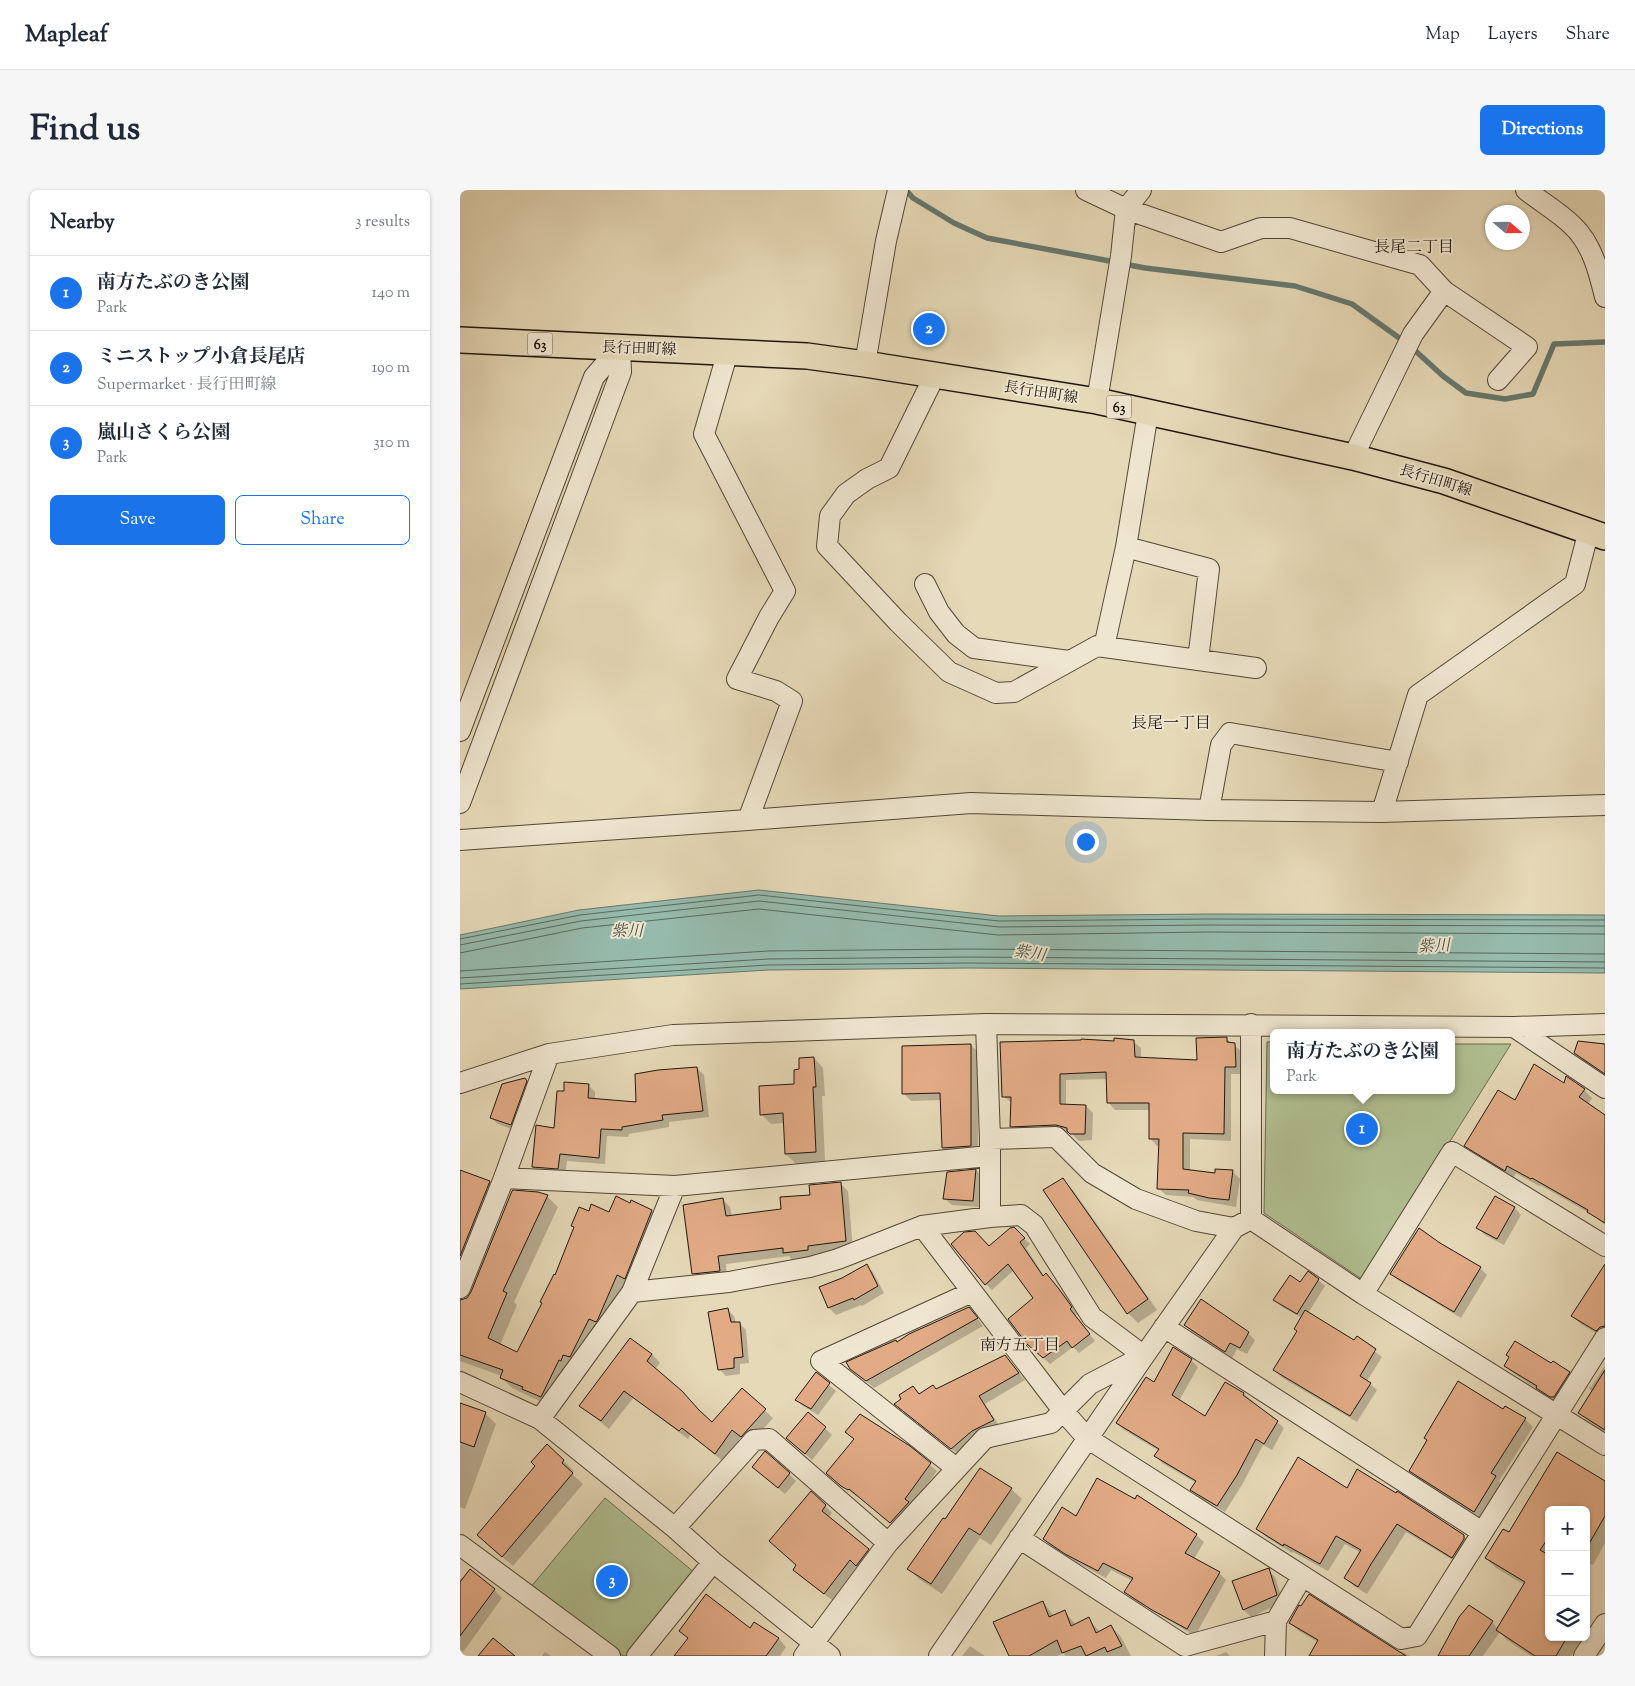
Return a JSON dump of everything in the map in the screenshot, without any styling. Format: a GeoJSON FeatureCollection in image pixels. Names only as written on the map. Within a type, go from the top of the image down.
{"type":"FeatureCollection","features":[{"type":"Feature","properties":{"kind":"main road","name":"長行田町線"},"geometry":{"type":"LineString","coordinates":[[460,340],[807,356],[1097,402],[1354,457],[1444,481],[1597,534]]}},
{"type":"Feature","properties":{"kind":"street"},"geometry":{"type":"LineString","coordinates":[[1086,190],[1126,209],[1221,242],[1261,228],[1290,228],[1420,266],[1444,291],[1527,347],[1498,380]]}},
{"type":"Feature","properties":{"kind":"street"},"geometry":{"type":"LineString","coordinates":[[1097,402],[1121,256],[1126,209],[1141,190]]}},
{"type":"Feature","properties":{"kind":"street"},"geometry":{"type":"LineString","coordinates":[[1526,190],[1574,226],[1588,246],[1598,267],[1605,297]]}},
{"type":"Feature","properties":{"kind":"street"},"geometry":{"type":"LineString","coordinates":[[865,364],[886,241],[892,192]]}},
{"type":"Feature","properties":{"kind":"street"},"geometry":{"type":"LineString","coordinates":[[1354,457],[1413,334],[1444,291]]}},
{"type":"Feature","properties":{"kind":"street"},"geometry":{"type":"LineString","coordinates":[[460,730],[594,377],[620,348]]}},
{"type":"Feature","properties":{"kind":"street"},"geometry":{"type":"LineString","coordinates":[[460,802],[621,372],[620,348]]}},
{"type":"Feature","properties":{"kind":"street"},"geometry":{"type":"LineString","coordinates":[[728,351],[704,434],[785,591],[769,617],[737,679],[776,691],[792,701],[748,820]]}},
{"type":"Feature","properties":{"kind":"street"},"geometry":{"type":"LineString","coordinates":[[935,375],[889,468],[867,479],[846,494],[830,516],[827,546],[898,622],[949,672],[996,693],[1014,692],[1097,646],[1256,668]]}},
{"type":"Feature","properties":{"kind":"street"},"geometry":{"type":"LineString","coordinates":[[1104,647],[1126,547],[1148,413]]}},
{"type":"Feature","properties":{"kind":"street"},"geometry":{"type":"LineString","coordinates":[[1382,812],[1418,695],[1575,584],[1597,534]]}},
{"type":"Feature","properties":{"kind":"street"},"geometry":{"type":"LineString","coordinates":[[1126,547],[1209,569],[1198,660]]}},
{"type":"Feature","properties":{"kind":"street"},"geometry":{"type":"LineString","coordinates":[[925,584],[939,612],[956,634],[974,648],[1069,662]]}},
{"type":"Feature","properties":{"kind":"street"},"geometry":{"type":"LineString","coordinates":[[1209,810],[1221,745],[1230,733],[1398,762]]}},
{"type":"Feature","properties":{"kind":"street"},"geometry":{"type":"LineString","coordinates":[[460,840],[971,803],[1209,810],[1382,812],[1605,805]]}},
{"type":"Feature","properties":{"kind":"street"},"geometry":{"type":"LineString","coordinates":[[460,1083],[549,1054],[673,1035],[986,1024],[1251,1024],[1514,1027],[1605,1024]]}},
{"type":"Feature","properties":{"kind":"street"},"geometry":{"type":"LineString","coordinates":[[986,1024],[990,1217]]}},
{"type":"Feature","properties":{"kind":"street"},"geometry":{"type":"LineString","coordinates":[[938,1656],[1164,1327],[1242,1223],[1251,1024]]}},
{"type":"Feature","properties":{"kind":"street"},"geometry":{"type":"LineString","coordinates":[[1514,1027],[1605,1088]]}},
{"type":"Feature","properties":{"kind":"street"},"geometry":{"type":"LineString","coordinates":[[460,1288],[504,1178],[549,1054]]}},
{"type":"Feature","properties":{"kind":"street"},"geometry":{"type":"LineString","coordinates":[[504,1178],[675,1186],[989,1148],[1056,1137],[1092,1173],[1136,1198],[1196,1221],[1242,1223],[1363,1294],[1605,1445]]}},
{"type":"Feature","properties":{"kind":"street"},"geometry":{"type":"LineString","coordinates":[[1363,1294],[1452,1152],[1605,1246]]}},
{"type":"Feature","properties":{"kind":"street"},"geometry":{"type":"LineString","coordinates":[[540,1419],[632,1292],[675,1186]]}},
{"type":"Feature","properties":{"kind":"street"},"geometry":{"type":"LineString","coordinates":[[632,1292],[729,1282],[810,1267],[838,1259],[922,1226],[990,1217],[1021,1216],[1034,1225],[1092,1317],[1144,1356]]}},
{"type":"Feature","properties":{"kind":"street"},"geometry":{"type":"LineString","coordinates":[[922,1226],[1064,1412],[1088,1438],[1401,1639],[1417,1636],[1605,1338]]}},
{"type":"Feature","properties":{"kind":"street"},"geometry":{"type":"LineString","coordinates":[[956,1468],[821,1361],[972,1292]]}},
{"type":"Feature","properties":{"kind":"street"},"geometry":{"type":"LineString","coordinates":[[1164,1327],[1482,1532]]}},
{"type":"Feature","properties":{"kind":"street"},"geometry":{"type":"LineString","coordinates":[[809,1650],[888,1543],[985,1438],[1051,1423],[1090,1384],[1144,1356]]}},
{"type":"Feature","properties":{"kind":"street"},"geometry":{"type":"LineString","coordinates":[[460,1382],[540,1419],[674,1528],[809,1650],[830,1656]]}},
{"type":"Feature","properties":{"kind":"street"},"geometry":{"type":"LineString","coordinates":[[674,1528],[754,1440],[769,1439],[888,1543]]}},
{"type":"Feature","properties":{"kind":"street"},"geometry":{"type":"LineString","coordinates":[[1019,1538],[1186,1646],[1276,1621]]}},
{"type":"Feature","properties":{"kind":"street"},"geometry":{"type":"LineString","coordinates":[[460,1545],[610,1656]]}},
{"type":"Feature","properties":{"kind":"street"},"geometry":{"type":"LineString","coordinates":[[637,1656],[713,1562]]}},
{"type":"Feature","properties":{"kind":"street"},"geometry":{"type":"LineString","coordinates":[[1275,1656],[1276,1621],[1302,1577]]}},
{"type":"Feature","properties":{"kind":"street"},"geometry":{"type":"LineString","coordinates":[[1584,1656],[1605,1624]]}},
{"type":"Feature","properties":{"kind":"shaded area"},"geometry":{"type":"Polygon","coordinates":[[[1267,1042],[1270,1042],[1270,1094],[1455,1094],[1455,1044],[1511,1044],[1363,1280],[1264,1213],[1267,1042]]]}},
{"type":"Feature","properties":{"kind":"shaded area"},"geometry":{"type":"Polygon","coordinates":[[[605,1498],[695,1573],[629,1656],[623,1656],[530,1588],[605,1498]]]}},
{"type":"Feature","properties":{"kind":"water","name":"紫川"},"geometry":{"type":"Polygon","coordinates":[[[759,890],[999,916],[1207,914],[1605,915],[1605,973],[968,968],[768,970],[460,989],[460,935],[579,910],[759,890]]]}},
{"type":"Feature","properties":{"kind":"building"},"geometry":{"type":"Polygon","coordinates":[[[1227,1037],[1227,1042],[1235,1043],[1236,1067],[1225,1067],[1224,1134],[1183,1133],[1183,1169],[1215,1173],[1215,1169],[1233,1170],[1229,1200],[1188,1193],[1189,1190],[1157,1189],[1159,1139],[1149,1139],[1149,1103],[1107,1103],[1106,1072],[1060,1074],[1060,1104],[1086,1105],[1085,1134],[1070,1134],[1067,1128],[1056,1125],[1010,1127],[1011,1097],[1002,1097],[1000,1042],[1081,1039],[1114,1041],[1114,1038],[1134,1040],[1135,1057],[1197,1060],[1196,1038],[1227,1037]]]}},
{"type":"Feature","properties":{"kind":"building"},"geometry":{"type":"Polygon","coordinates":[[[1578,1041],[1605,1044],[1605,1074],[1574,1053],[1578,1041]]]}},
{"type":"Feature","properties":{"kind":"building"},"geometry":{"type":"Polygon","coordinates":[[[971,1044],[971,1146],[942,1148],[940,1093],[902,1094],[902,1046],[971,1044]]]}},
{"type":"Feature","properties":{"kind":"building"},"geometry":{"type":"Polygon","coordinates":[[[814,1057],[816,1087],[813,1087],[816,1152],[785,1154],[783,1113],[760,1115],[759,1086],[794,1084],[794,1070],[799,1069],[799,1058],[814,1057]]]}},
{"type":"Feature","properties":{"kind":"building"},"geometry":{"type":"Polygon","coordinates":[[[1534,1064],[1564,1083],[1566,1076],[1585,1089],[1579,1097],[1605,1115],[1605,1223],[1587,1212],[1588,1210],[1532,1178],[1507,1166],[1505,1171],[1464,1146],[1498,1090],[1515,1100],[1534,1064]]]}},
{"type":"Feature","properties":{"kind":"building"},"geometry":{"type":"Polygon","coordinates":[[[697,1067],[703,1111],[662,1115],[663,1120],[622,1127],[622,1130],[601,1129],[599,1158],[560,1154],[558,1169],[532,1167],[536,1125],[554,1128],[557,1091],[564,1091],[564,1082],[589,1084],[588,1098],[636,1102],[635,1074],[697,1067]]]}},
{"type":"Feature","properties":{"kind":"building"},"geometry":{"type":"Polygon","coordinates":[[[525,1078],[527,1081],[511,1125],[490,1118],[502,1084],[525,1078]]]}},
{"type":"Feature","properties":{"kind":"building"},"geometry":{"type":"Polygon","coordinates":[[[976,1169],[973,1201],[943,1199],[947,1172],[976,1169]]]}},
{"type":"Feature","properties":{"kind":"building"},"geometry":{"type":"Polygon","coordinates":[[[460,1170],[490,1181],[460,1256],[460,1170]]]}},
{"type":"Feature","properties":{"kind":"building"},"geometry":{"type":"Polygon","coordinates":[[[1063,1178],[1148,1299],[1127,1314],[1043,1190],[1063,1178]]]}},
{"type":"Feature","properties":{"kind":"building"},"geometry":{"type":"Polygon","coordinates":[[[841,1182],[846,1241],[808,1246],[808,1250],[783,1253],[783,1248],[718,1256],[720,1271],[692,1274],[683,1205],[723,1198],[726,1216],[781,1209],[780,1197],[810,1195],[809,1185],[841,1182]]]}},
{"type":"Feature","properties":{"kind":"building"},"geometry":{"type":"Polygon","coordinates":[[[513,1190],[538,1192],[548,1195],[503,1291],[507,1293],[488,1338],[517,1352],[542,1303],[540,1302],[555,1275],[574,1227],[571,1226],[579,1207],[589,1211],[591,1204],[609,1212],[616,1196],[630,1203],[631,1200],[652,1210],[625,1279],[617,1275],[598,1319],[596,1322],[589,1319],[570,1357],[563,1355],[561,1361],[559,1360],[541,1397],[522,1389],[523,1387],[500,1378],[503,1370],[460,1355],[460,1300],[467,1298],[471,1292],[513,1190]]]}},
{"type":"Feature","properties":{"kind":"building"},"geometry":{"type":"Polygon","coordinates":[[[1495,1196],[1515,1207],[1497,1239],[1476,1228],[1495,1196]]]}},
{"type":"Feature","properties":{"kind":"building"},"geometry":{"type":"Polygon","coordinates":[[[1014,1227],[1025,1238],[1020,1242],[1043,1276],[1046,1273],[1059,1289],[1072,1307],[1070,1309],[1090,1334],[1072,1348],[1067,1341],[1043,1358],[1027,1344],[1008,1319],[1033,1298],[1008,1264],[985,1285],[951,1244],[964,1232],[975,1231],[989,1246],[1010,1228],[1014,1227]]]}},
{"type":"Feature","properties":{"kind":"building"},"geometry":{"type":"Polygon","coordinates":[[[1419,1228],[1440,1243],[1481,1267],[1454,1312],[1390,1274],[1419,1228]]]}},
{"type":"Feature","properties":{"kind":"building"},"geometry":{"type":"Polygon","coordinates":[[[867,1264],[878,1286],[854,1300],[853,1298],[828,1308],[819,1287],[842,1278],[867,1264]]]}},
{"type":"Feature","properties":{"kind":"building"},"geometry":{"type":"Polygon","coordinates":[[[1605,1264],[1605,1326],[1600,1327],[1596,1331],[1571,1316],[1605,1264]]]}},
{"type":"Feature","properties":{"kind":"building"},"geometry":{"type":"Polygon","coordinates":[[[1308,1271],[1319,1279],[1297,1314],[1273,1300],[1290,1275],[1300,1282],[1308,1271]]]}},
{"type":"Feature","properties":{"kind":"building"},"geometry":{"type":"Polygon","coordinates":[[[1201,1299],[1249,1332],[1240,1348],[1230,1343],[1225,1352],[1184,1325],[1201,1299]]]}},
{"type":"Feature","properties":{"kind":"building"},"geometry":{"type":"Polygon","coordinates":[[[969,1307],[978,1318],[866,1381],[850,1369],[846,1362],[896,1340],[897,1342],[909,1334],[969,1307]]]}},
{"type":"Feature","properties":{"kind":"building"},"geometry":{"type":"Polygon","coordinates":[[[728,1308],[731,1322],[740,1322],[743,1357],[734,1358],[734,1368],[718,1370],[708,1312],[728,1308]]]}},
{"type":"Feature","properties":{"kind":"building"},"geometry":{"type":"Polygon","coordinates":[[[1305,1310],[1354,1340],[1357,1336],[1376,1349],[1360,1376],[1371,1383],[1350,1416],[1273,1370],[1297,1331],[1294,1329],[1305,1310]]]}},
{"type":"Feature","properties":{"kind":"building"},"geometry":{"type":"Polygon","coordinates":[[[630,1338],[652,1354],[647,1361],[682,1391],[712,1422],[742,1388],[766,1409],[741,1437],[732,1430],[715,1454],[682,1428],[679,1431],[624,1391],[601,1421],[579,1406],[630,1338]]]}},
{"type":"Feature","properties":{"kind":"building"},"geometry":{"type":"Polygon","coordinates":[[[1515,1341],[1570,1372],[1554,1397],[1550,1397],[1536,1388],[1537,1386],[1504,1366],[1509,1357],[1506,1355],[1515,1341]]]}},
{"type":"Feature","properties":{"kind":"building"},"geometry":{"type":"Polygon","coordinates":[[[1173,1347],[1192,1359],[1172,1395],[1205,1416],[1225,1382],[1244,1393],[1243,1395],[1278,1421],[1264,1444],[1256,1439],[1237,1475],[1217,1506],[1190,1490],[1196,1481],[1154,1456],[1159,1449],[1116,1423],[1146,1377],[1154,1382],[1173,1347]]]}},
{"type":"Feature","properties":{"kind":"building"},"geometry":{"type":"Polygon","coordinates":[[[1005,1355],[1019,1373],[979,1396],[994,1420],[972,1431],[951,1449],[894,1404],[901,1399],[899,1395],[913,1386],[919,1394],[933,1385],[936,1389],[1005,1355]]]}},
{"type":"Feature","properties":{"kind":"building"},"geometry":{"type":"Polygon","coordinates":[[[1605,1370],[1605,1430],[1578,1413],[1605,1370]]]}},
{"type":"Feature","properties":{"kind":"building"},"geometry":{"type":"Polygon","coordinates":[[[816,1372],[830,1383],[811,1409],[795,1400],[816,1372]]]}},
{"type":"Feature","properties":{"kind":"building"},"geometry":{"type":"Polygon","coordinates":[[[1458,1381],[1503,1409],[1505,1406],[1526,1418],[1491,1473],[1496,1476],[1474,1512],[1409,1471],[1427,1440],[1424,1438],[1458,1381]]]}},
{"type":"Feature","properties":{"kind":"building"},"geometry":{"type":"Polygon","coordinates":[[[460,1403],[486,1412],[474,1447],[460,1442],[460,1403]]]}},
{"type":"Feature","properties":{"kind":"building"},"geometry":{"type":"Polygon","coordinates":[[[808,1412],[826,1427],[805,1454],[786,1438],[808,1412]]]}},
{"type":"Feature","properties":{"kind":"building"},"geometry":{"type":"Polygon","coordinates":[[[860,1414],[910,1446],[931,1463],[905,1499],[909,1502],[890,1523],[849,1489],[841,1486],[826,1473],[854,1439],[845,1432],[860,1414]]]}},
{"type":"Feature","properties":{"kind":"building"},"geometry":{"type":"Polygon","coordinates":[[[547,1444],[564,1460],[562,1463],[573,1473],[502,1557],[477,1535],[535,1466],[531,1462],[547,1444]]]}},
{"type":"Feature","properties":{"kind":"building"},"geometry":{"type":"Polygon","coordinates":[[[765,1451],[790,1473],[778,1488],[752,1467],[765,1451]]]}},
{"type":"Feature","properties":{"kind":"building"},"geometry":{"type":"Polygon","coordinates":[[[1557,1452],[1605,1481],[1605,1516],[1590,1542],[1590,1506],[1545,1506],[1545,1543],[1540,1550],[1545,1553],[1545,1641],[1565,1641],[1556,1656],[1535,1656],[1496,1630],[1525,1582],[1485,1558],[1503,1529],[1509,1532],[1557,1452]]]}},
{"type":"Feature","properties":{"kind":"building"},"geometry":{"type":"Polygon","coordinates":[[[1298,1457],[1347,1488],[1357,1469],[1396,1493],[1397,1491],[1464,1535],[1464,1539],[1452,1558],[1397,1524],[1358,1587],[1344,1578],[1361,1550],[1336,1536],[1320,1564],[1284,1544],[1283,1546],[1256,1529],[1298,1457]]]}},
{"type":"Feature","properties":{"kind":"building"},"geometry":{"type":"Polygon","coordinates":[[[980,1468],[1012,1488],[980,1535],[969,1528],[931,1584],[907,1569],[943,1518],[945,1519],[980,1468]]]}},
{"type":"Feature","properties":{"kind":"building"},"geometry":{"type":"Polygon","coordinates":[[[1097,1478],[1135,1499],[1137,1495],[1197,1534],[1185,1553],[1220,1572],[1187,1629],[1124,1592],[1133,1578],[1103,1563],[1098,1571],[1065,1554],[1043,1539],[1062,1507],[1076,1516],[1097,1478]]]}},
{"type":"Feature","properties":{"kind":"building"},"geometry":{"type":"Polygon","coordinates":[[[811,1491],[826,1505],[822,1511],[869,1549],[856,1566],[850,1560],[824,1594],[793,1570],[796,1565],[769,1541],[811,1491]]]}},
{"type":"Feature","properties":{"kind":"building"},"geometry":{"type":"Polygon","coordinates":[[[1269,1568],[1277,1595],[1243,1610],[1232,1581],[1269,1568]]]}},
{"type":"Feature","properties":{"kind":"building"},"geometry":{"type":"Polygon","coordinates":[[[470,1569],[495,1589],[460,1636],[460,1582],[470,1569]]]}},
{"type":"Feature","properties":{"kind":"building"},"geometry":{"type":"Polygon","coordinates":[[[706,1594],[750,1628],[754,1622],[779,1638],[766,1656],[674,1656],[688,1638],[679,1631],[706,1594]]]}},
{"type":"Feature","properties":{"kind":"building"},"geometry":{"type":"Polygon","coordinates":[[[1309,1594],[1406,1656],[1309,1656],[1318,1640],[1289,1623],[1299,1605],[1301,1606],[1309,1594]]]}},
{"type":"Feature","properties":{"kind":"building"},"geometry":{"type":"Polygon","coordinates":[[[1043,1601],[1049,1617],[1065,1610],[1071,1626],[1089,1617],[1096,1633],[1111,1625],[1122,1646],[1107,1652],[1105,1647],[1086,1656],[1081,1646],[1062,1653],[1057,1640],[1029,1656],[1009,1656],[993,1622],[1043,1601]]]}},
{"type":"Feature","properties":{"kind":"building"},"geometry":{"type":"Polygon","coordinates":[[[1469,1605],[1493,1621],[1469,1656],[1438,1656],[1459,1617],[1469,1605]]]}},
{"type":"Feature","properties":{"kind":"building"},"geometry":{"type":"Polygon","coordinates":[[[493,1638],[515,1656],[478,1656],[493,1638]]]}},
{"type":"Feature","properties":{"kind":"waterway"},"geometry":{"type":"LineString","coordinates":[[906,190],[913,198],[954,223],[987,238],[1115,262]]}},
{"type":"Feature","properties":{"kind":"waterway"},"geometry":{"type":"LineString","coordinates":[[1124,264],[1295,286],[1352,304],[1409,345],[1443,376],[1466,393],[1505,399],[1533,394],[1554,344],[1605,342]]}},
{"type":"Feature","properties":{"kind":"place","name":"ミニストップ小倉長尾店"},"geometry":{"type":"Point","coordinates":[929,329]}},
{"type":"Feature","properties":{"kind":"place","name":"南方たぶのき公園"},"geometry":{"type":"Point","coordinates":[1362,1129]}},
{"type":"Feature","properties":{"kind":"place","name":"嵐山さくら公園"},"geometry":{"type":"Point","coordinates":[612,1581]}},
{"type":"Feature","properties":{"kind":"district","name":"長尾二丁目"},"geometry":{"type":"Point","coordinates":[1414,246]}},
{"type":"Feature","properties":{"kind":"district","name":"長尾一丁目"},"geometry":{"type":"Point","coordinates":[1171,722]}},
{"type":"Feature","properties":{"kind":"district","name":"南方五丁目"},"geometry":{"type":"Point","coordinates":[1020,1344]}}]}
